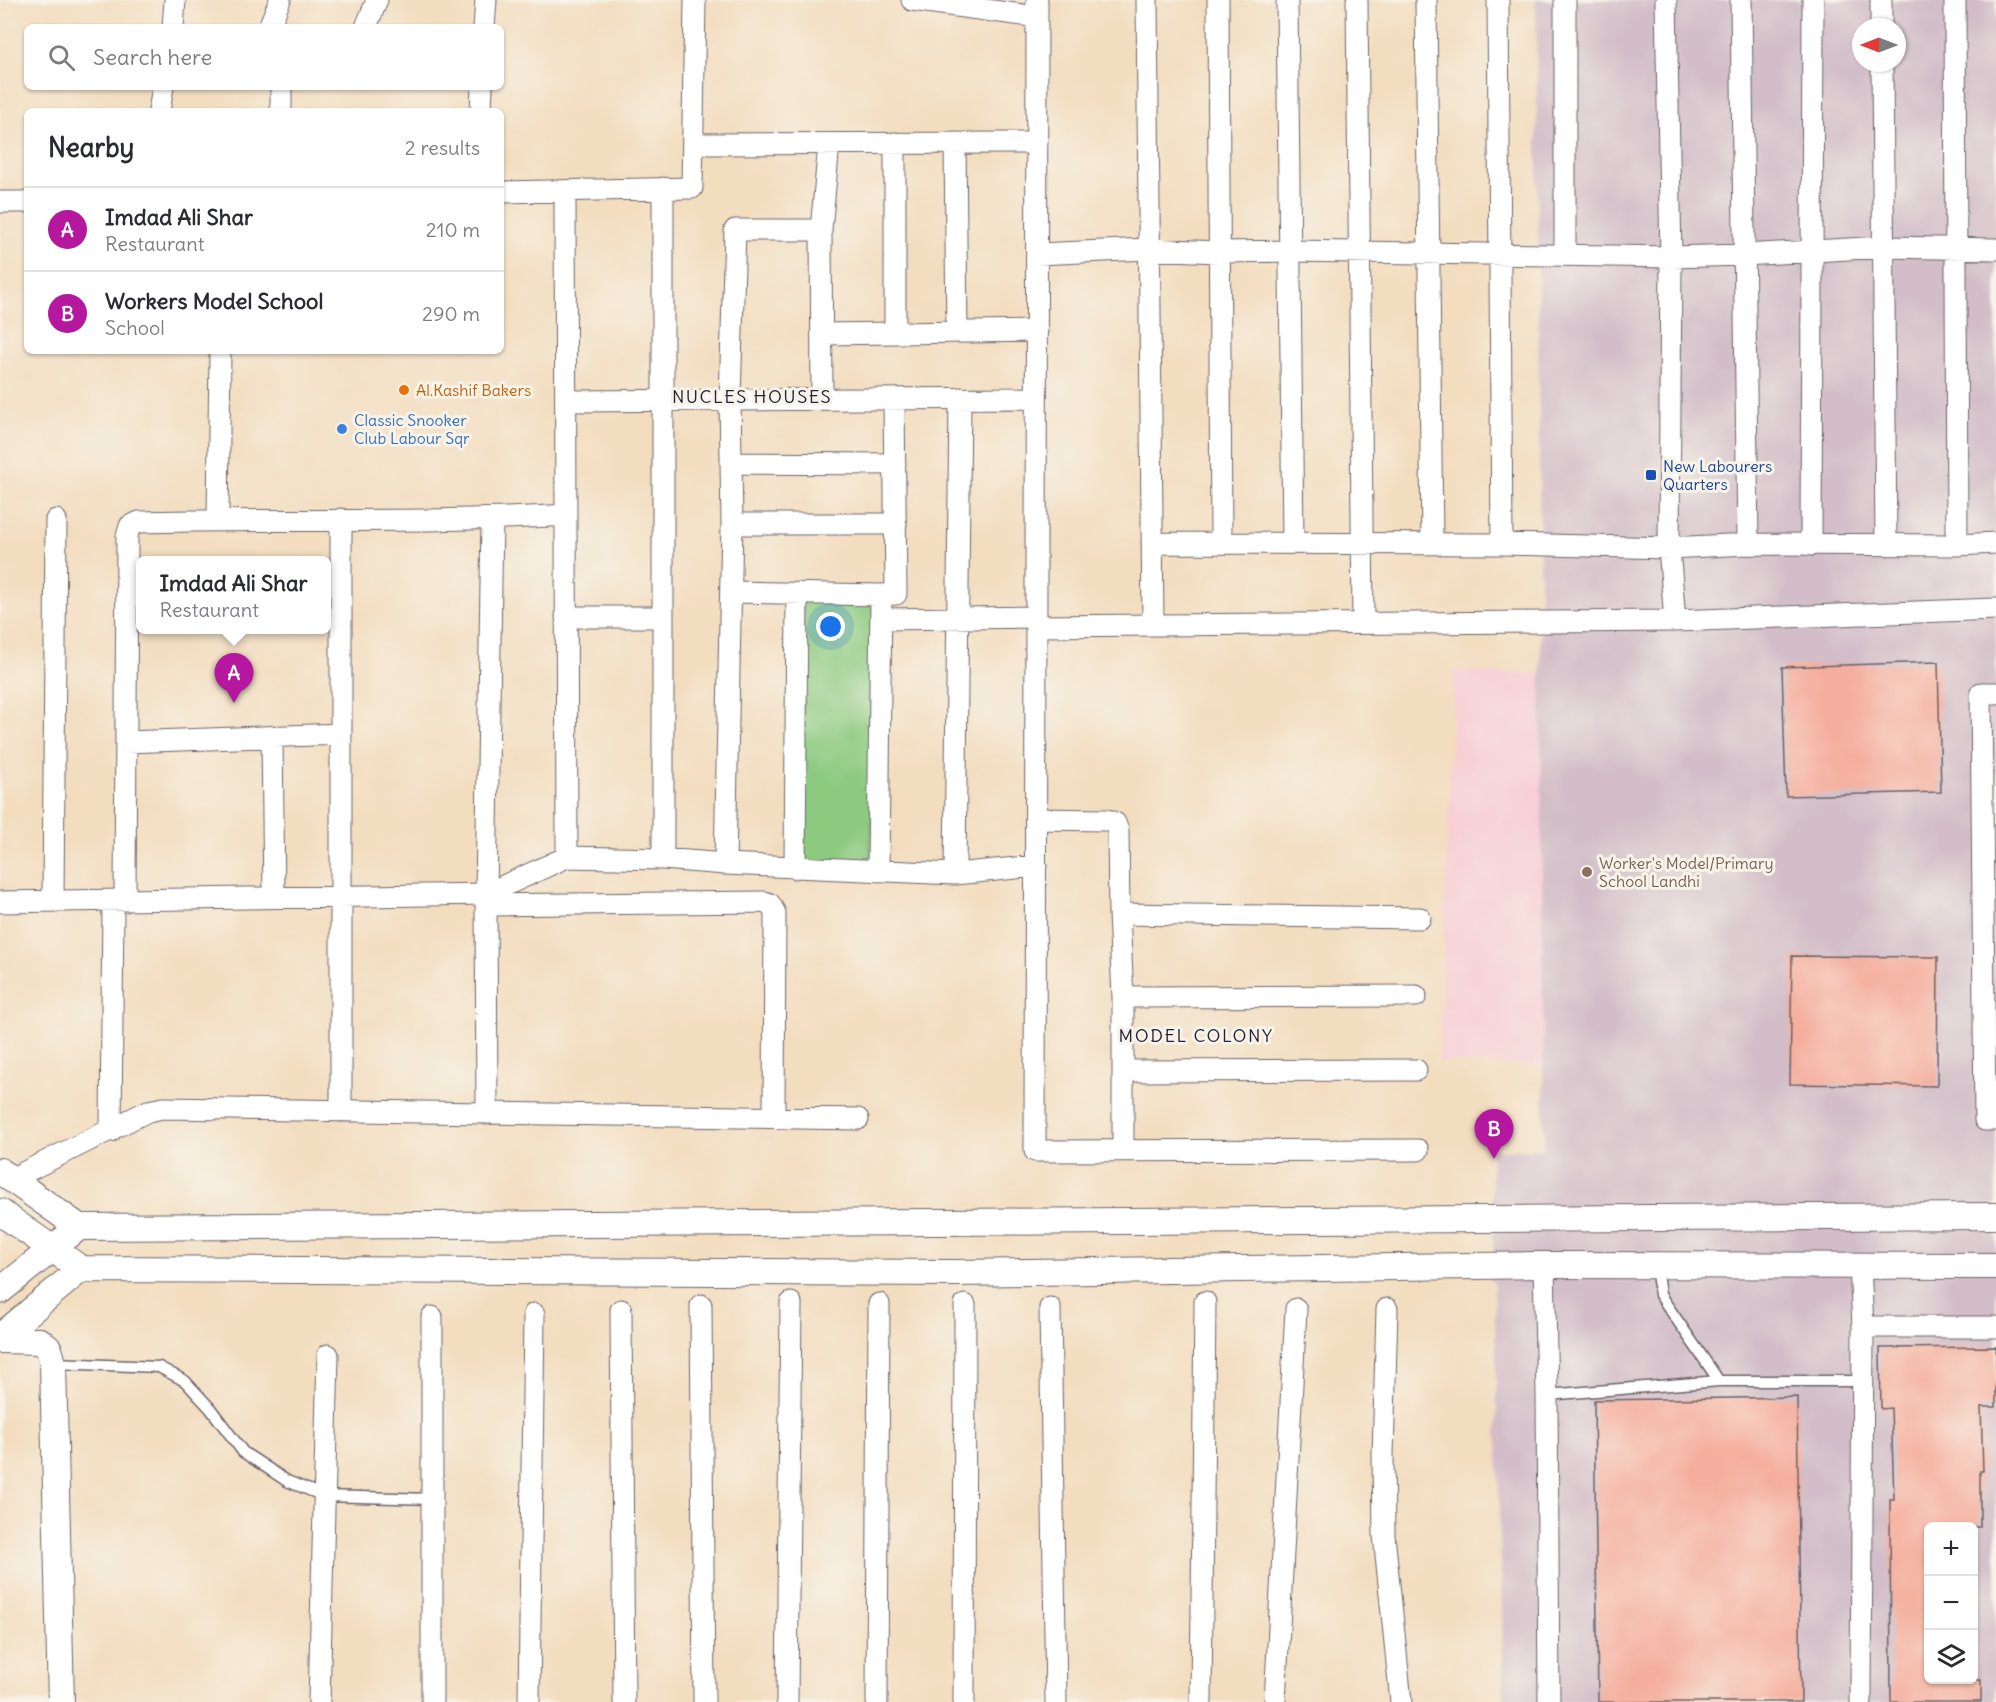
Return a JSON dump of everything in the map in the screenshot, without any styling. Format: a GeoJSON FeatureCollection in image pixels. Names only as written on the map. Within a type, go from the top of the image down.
{"type":"FeatureCollection","features":[{"type":"Feature","properties":{"kind":"street"},"geometry":{"type":"LineString","coordinates":[[173,24],[176,0]]}},
{"type":"Feature","properties":{"kind":"street"},"geometry":{"type":"LineString","coordinates":[[270,24],[280,0]]}},
{"type":"Feature","properties":{"kind":"street"},"geometry":{"type":"LineString","coordinates":[[367,24],[377,0]]}},
{"type":"Feature","properties":{"kind":"street"},"geometry":{"type":"LineString","coordinates":[[484,24],[486,0]]}},
{"type":"Feature","properties":{"kind":"street"},"geometry":{"type":"LineString","coordinates":[[504,192],[692,188],[695,0]]}},
{"type":"Feature","properties":{"kind":"street"},"geometry":{"type":"LineString","coordinates":[[912,0],[1037,9],[1035,1151],[1418,1150]]}},
{"type":"Feature","properties":{"kind":"street"},"geometry":{"type":"LineString","coordinates":[[1147,0],[1153,625]]}},
{"type":"Feature","properties":{"kind":"street"},"geometry":{"type":"LineString","coordinates":[[1218,0],[1221,543]]}},
{"type":"Feature","properties":{"kind":"street"},"geometry":{"type":"LineString","coordinates":[[1287,0],[1293,543]]}},
{"type":"Feature","properties":{"kind":"street"},"geometry":{"type":"LineString","coordinates":[[1357,0],[1363,623]]}},
{"type":"Feature","properties":{"kind":"street"},"geometry":{"type":"LineString","coordinates":[[1426,0],[1432,543]]}},
{"type":"Feature","properties":{"kind":"street"},"geometry":{"type":"LineString","coordinates":[[1498,0],[1502,544]]}},
{"type":"Feature","properties":{"kind":"street"},"geometry":{"type":"LineString","coordinates":[[1565,0],[1565,255]]}},
{"type":"Feature","properties":{"kind":"street"},"geometry":{"type":"LineString","coordinates":[[1666,0],[1671,257],[1669,548],[1675,621]]}},
{"type":"Feature","properties":{"kind":"street"},"geometry":{"type":"LineString","coordinates":[[1741,0],[1749,544]]}},
{"type":"Feature","properties":{"kind":"street"},"geometry":{"type":"LineString","coordinates":[[1811,544],[1813,0]]}},
{"type":"Feature","properties":{"kind":"street"},"geometry":{"type":"LineString","coordinates":[[1881,0],[1881,18]]}},
{"type":"Feature","properties":{"kind":"street"},"geometry":{"type":"LineString","coordinates":[[1955,0],[1957,545]]}},
{"type":"Feature","properties":{"kind":"street"},"geometry":{"type":"LineString","coordinates":[[1882,72],[1886,544]]}},
{"type":"Feature","properties":{"kind":"street"},"geometry":{"type":"LineString","coordinates":[[160,108],[162,90]]}},
{"type":"Feature","properties":{"kind":"street"},"geometry":{"type":"LineString","coordinates":[[281,90],[281,108]]}},
{"type":"Feature","properties":{"kind":"street"},"geometry":{"type":"LineString","coordinates":[[481,108],[482,90]]}},
{"type":"Feature","properties":{"kind":"street"},"geometry":{"type":"LineString","coordinates":[[895,143],[895,333]]}},
{"type":"Feature","properties":{"kind":"street"},"geometry":{"type":"LineString","coordinates":[[955,143],[957,332]]}},
{"type":"Feature","properties":{"kind":"street"},"geometry":{"type":"LineString","coordinates":[[693,144],[1037,143]]}},
{"type":"Feature","properties":{"kind":"street"},"geometry":{"type":"LineString","coordinates":[[822,399],[821,230],[829,144]]}},
{"type":"Feature","properties":{"kind":"street"},"geometry":{"type":"LineString","coordinates":[[663,189],[663,859]]}},
{"type":"Feature","properties":{"kind":"street"},"geometry":{"type":"LineString","coordinates":[[565,190],[567,857]]}},
{"type":"Feature","properties":{"kind":"street"},"geometry":{"type":"LineString","coordinates":[[0,202],[24,202]]}},
{"type":"Feature","properties":{"kind":"street"},"geometry":{"type":"LineString","coordinates":[[725,864],[732,524],[730,399],[735,230],[821,230]]}},
{"type":"Feature","properties":{"kind":"street"},"geometry":{"type":"LineString","coordinates":[[1036,254],[1148,249],[1218,252],[1671,257],[1882,247],[1996,249]]}},
{"type":"Feature","properties":{"kind":"street"},"geometry":{"type":"LineString","coordinates":[[822,334],[1036,331]]}},
{"type":"Feature","properties":{"kind":"street"},"geometry":{"type":"LineString","coordinates":[[218,519],[220,354]]}},
{"type":"Feature","properties":{"kind":"street"},"geometry":{"type":"LineString","coordinates":[[955,874],[960,398]]}},
{"type":"Feature","properties":{"kind":"street"},"geometry":{"type":"LineString","coordinates":[[566,401],[1036,398]]}},
{"type":"Feature","properties":{"kind":"street"},"geometry":{"type":"LineString","coordinates":[[731,592],[896,594],[894,399]]}},
{"type":"Feature","properties":{"kind":"street"},"geometry":{"type":"LineString","coordinates":[[732,463],[895,464]]}},
{"type":"Feature","properties":{"kind":"street"},"geometry":{"type":"LineString","coordinates":[[111,1131],[126,742],[127,536],[130,526],[139,522],[218,519],[492,519],[566,515]]}},
{"type":"Feature","properties":{"kind":"street"},"geometry":{"type":"LineString","coordinates":[[341,519],[341,1111]]}},
{"type":"Feature","properties":{"kind":"street"},"geometry":{"type":"LineString","coordinates":[[487,1114],[486,900],[492,519]]}},
{"type":"Feature","properties":{"kind":"street"},"geometry":{"type":"LineString","coordinates":[[53,901],[56,520]]}},
{"type":"Feature","properties":{"kind":"street"},"geometry":{"type":"LineString","coordinates":[[732,524],[896,524]]}},
{"type":"Feature","properties":{"kind":"street"},"geometry":{"type":"LineString","coordinates":[[1152,543],[1432,543],[1669,548],[1749,544],[1957,545],[1996,543]]}},
{"type":"Feature","properties":{"kind":"street"},"geometry":{"type":"LineString","coordinates":[[795,868],[797,594]]}},
{"type":"Feature","properties":{"kind":"street"},"geometry":{"type":"LineString","coordinates":[[878,871],[881,595]]}},
{"type":"Feature","properties":{"kind":"street"},"geometry":{"type":"LineString","coordinates":[[882,619],[958,618],[1153,625],[1675,621],[1996,609]]}},
{"type":"Feature","properties":{"kind":"street"},"geometry":{"type":"LineString","coordinates":[[566,617],[663,617]]}},
{"type":"Feature","properties":{"kind":"street"},"geometry":{"type":"LineString","coordinates":[[1996,693],[1981,693],[1985,1120],[1996,1120]]}},
{"type":"Feature","properties":{"kind":"street"},"geometry":{"type":"LineString","coordinates":[[126,742],[341,734]]}},
{"type":"Feature","properties":{"kind":"street"},"geometry":{"type":"LineString","coordinates":[[272,737],[273,897]]}},
{"type":"Feature","properties":{"kind":"street"},"geometry":{"type":"LineString","coordinates":[[1036,819],[1107,820],[1114,823],[1118,831],[1124,1150]]}},
{"type":"Feature","properties":{"kind":"street"},"geometry":{"type":"LineString","coordinates":[[486,900],[567,857],[663,859],[795,868],[955,874],[1036,866]]}},
{"type":"Feature","properties":{"kind":"street"},"geometry":{"type":"LineString","coordinates":[[0,902],[340,897],[764,902],[770,904],[775,913],[774,1117]]}},
{"type":"Feature","properties":{"kind":"street"},"geometry":{"type":"LineString","coordinates":[[1119,914],[1420,918]]}},
{"type":"Feature","properties":{"kind":"street"},"geometry":{"type":"LineString","coordinates":[[1122,997],[1416,996]]}},
{"type":"Feature","properties":{"kind":"street"},"geometry":{"type":"LineString","coordinates":[[1123,1071],[1416,1070]]}},
{"type":"Feature","properties":{"kind":"street"},"geometry":{"type":"LineString","coordinates":[[5,1175],[111,1131],[148,1111],[163,1108],[858,1119]]}},
{"type":"Feature","properties":{"kind":"street"},"geometry":{"type":"LineString","coordinates":[[5,1175],[79,1227],[1996,1216]]}},
{"type":"Feature","properties":{"kind":"street"},"geometry":{"type":"LineString","coordinates":[[0,1212],[81,1269],[955,1273],[1544,1265],[1996,1266]]}},
{"type":"Feature","properties":{"kind":"street"},"geometry":{"type":"LineString","coordinates":[[0,1291],[79,1227]]}},
{"type":"Feature","properties":{"kind":"street"},"geometry":{"type":"LineString","coordinates":[[1544,1265],[1548,1395],[1549,1702]]}},
{"type":"Feature","properties":{"kind":"street"},"geometry":{"type":"LineString","coordinates":[[1860,1265],[1863,1327],[1861,1702]]}},
{"type":"Feature","properties":{"kind":"street"},"geometry":{"type":"LineString","coordinates":[[0,1339],[81,1269]]}},
{"type":"Feature","properties":{"kind":"street"},"geometry":{"type":"LineString","coordinates":[[1201,1702],[1205,1302]]}},
{"type":"Feature","properties":{"kind":"street"},"geometry":{"type":"LineString","coordinates":[[787,1702],[790,1303]]}},
{"type":"Feature","properties":{"kind":"street"},"geometry":{"type":"LineString","coordinates":[[877,1702],[879,1304]]}},
{"type":"Feature","properties":{"kind":"street"},"geometry":{"type":"LineString","coordinates":[[701,1305],[704,1702]]}},
{"type":"Feature","properties":{"kind":"street"},"geometry":{"type":"LineString","coordinates":[[964,1702],[965,1305]]}},
{"type":"Feature","properties":{"kind":"street"},"geometry":{"type":"LineString","coordinates":[[1050,1308],[1056,1702]]}},
{"type":"Feature","properties":{"kind":"street"},"geometry":{"type":"LineString","coordinates":[[1275,1702],[1296,1309]]}},
{"type":"Feature","properties":{"kind":"street"},"geometry":{"type":"LineString","coordinates":[[1387,1309],[1383,1456],[1384,1534],[1401,1702]]}},
{"type":"Feature","properties":{"kind":"street"},"geometry":{"type":"LineString","coordinates":[[621,1310],[624,1702]]}},
{"type":"Feature","properties":{"kind":"street"},"geometry":{"type":"LineString","coordinates":[[529,1702],[534,1314]]}},
{"type":"Feature","properties":{"kind":"street"},"geometry":{"type":"LineString","coordinates":[[432,1317],[432,1702]]}},
{"type":"Feature","properties":{"kind":"street"},"geometry":{"type":"LineString","coordinates":[[1863,1327],[1996,1326]]}},
{"type":"Feature","properties":{"kind":"street"},"geometry":{"type":"LineString","coordinates":[[0,1339],[40,1341],[49,1349],[53,1363],[61,1702]]}},
{"type":"Feature","properties":{"kind":"street"},"geometry":{"type":"LineString","coordinates":[[319,1702],[328,1355]]}},
{"type":"Feature","properties":{"kind":"lane"},"geometry":{"type":"LineString","coordinates":[[1656,1265],[1660,1295],[1719,1381]]}},
{"type":"Feature","properties":{"kind":"lane"},"geometry":{"type":"LineString","coordinates":[[53,1363],[159,1366],[185,1381],[210,1408],[243,1452],[287,1481],[324,1496],[432,1499]]}},
{"type":"Feature","properties":{"kind":"lane"},"geometry":{"type":"LineString","coordinates":[[1548,1395],[1719,1381],[1861,1381]]}},
{"type":"Feature","properties":{"kind":"shaded area"},"geometry":{"type":"Polygon","coordinates":[[[1536,0],[1996,0],[1996,1702],[1504,1702],[1494,1283],[1489,1278],[1494,1278],[1491,1150],[1544,1149],[1536,0]]]}},
{"type":"Feature","properties":{"kind":"shaded area","name":"Worker's Model/Primary School Landhi"},"geometry":{"type":"Polygon","coordinates":[[[1454,671],[1736,682],[1720,1073],[1439,1062],[1454,671]]]}},
{"type":"Feature","properties":{"kind":"green space"},"geometry":{"type":"Polygon","coordinates":[[[878,599],[871,864],[804,861],[802,600],[878,599]]]}},
{"type":"Feature","properties":{"kind":"building"},"geometry":{"type":"Polygon","coordinates":[[[1938,662],[1941,792],[1786,796],[1782,667],[1938,662]]]}},
{"type":"Feature","properties":{"kind":"building"},"geometry":{"type":"Polygon","coordinates":[[[1792,956],[1938,957],[1937,1086],[1790,1084],[1792,956]]]}},
{"type":"Feature","properties":{"kind":"building"},"geometry":{"type":"Polygon","coordinates":[[[1996,1347],[1996,1407],[1981,1407],[1983,1471],[1980,1471],[1980,1527],[1978,1527],[1978,1522],[1924,1522],[1924,1684],[1978,1684],[1978,1680],[1981,1680],[1981,1702],[1891,1702],[1890,1499],[1894,1499],[1891,1408],[1881,1409],[1880,1348],[1996,1347]]]}},
{"type":"Feature","properties":{"kind":"building"},"geometry":{"type":"Polygon","coordinates":[[[1797,1397],[1801,1702],[1598,1702],[1594,1400],[1797,1397]]]}},
{"type":"Feature","properties":{"kind":"place","name":"Al.Kashif Bakers"},"geometry":{"type":"Point","coordinates":[404,390]}},
{"type":"Feature","properties":{"kind":"place","name":"Classic Snooker Club Labour Sqr"},"geometry":{"type":"Point","coordinates":[342,429]}},
{"type":"Feature","properties":{"kind":"place","name":"New Labourers Quarters"},"geometry":{"type":"Point","coordinates":[1651,475]}},
{"type":"Feature","properties":{"kind":"place","name":"Imdad Ali Shar"},"geometry":{"type":"Point","coordinates":[234,703]}},
{"type":"Feature","properties":{"kind":"place","name":"Worker's Model/Primary School Landhi"},"geometry":{"type":"Point","coordinates":[1587,872]}},
{"type":"Feature","properties":{"kind":"place","name":"Workers Model School"},"geometry":{"type":"Point","coordinates":[1494,1159]}},
{"type":"Feature","properties":{"kind":"district","name":"NUCLES HOUSES"},"geometry":{"type":"Point","coordinates":[752,396]}},
{"type":"Feature","properties":{"kind":"district","name":"MODEL COLONY"},"geometry":{"type":"Point","coordinates":[1196,1035]}}]}
